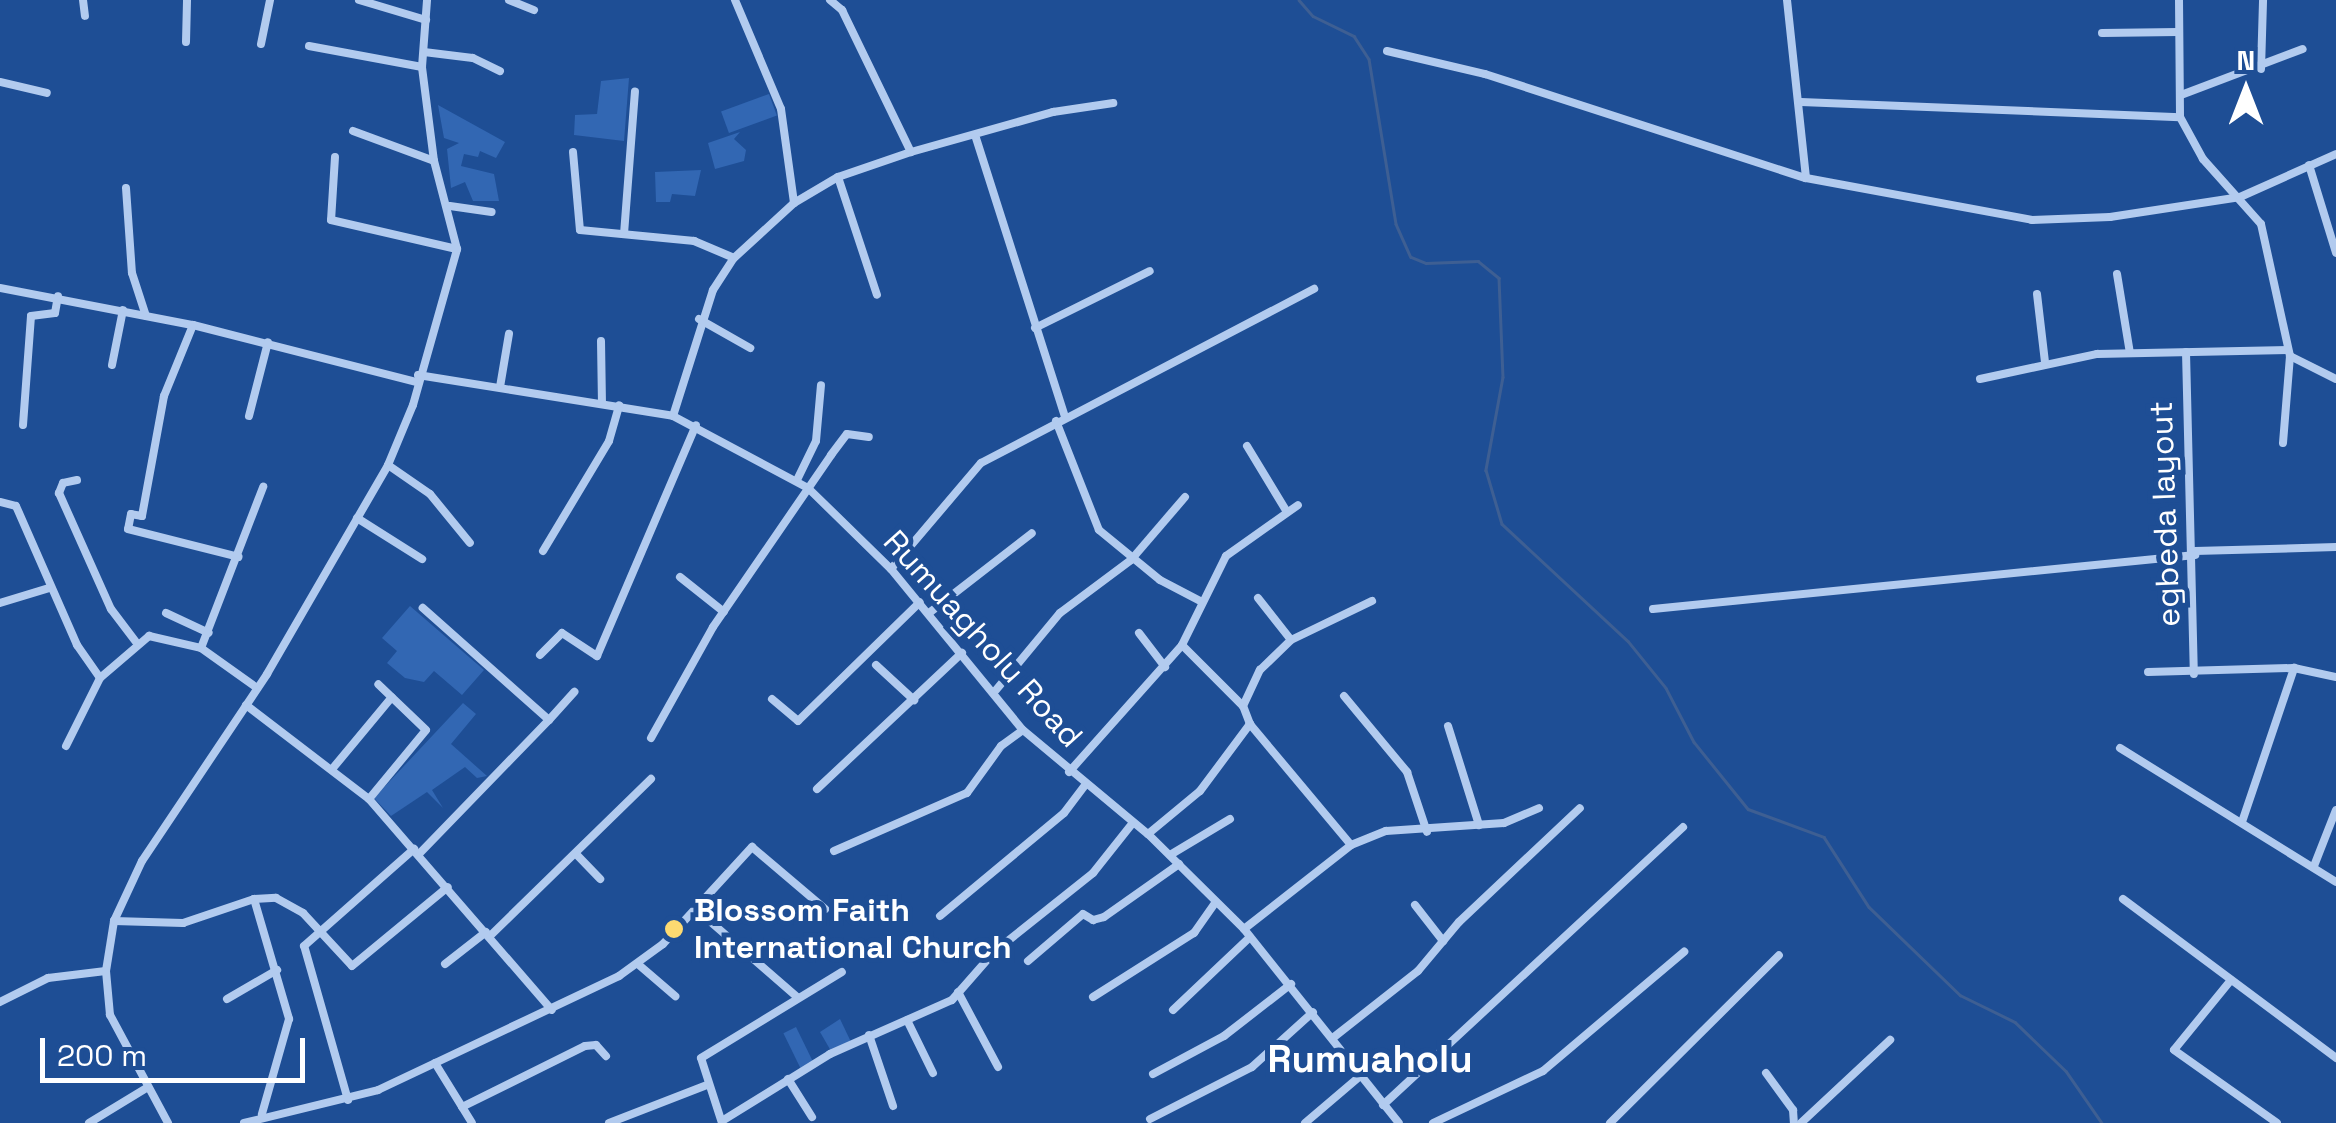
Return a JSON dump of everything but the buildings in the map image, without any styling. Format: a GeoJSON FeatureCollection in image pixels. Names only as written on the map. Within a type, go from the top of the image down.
{"type":"FeatureCollection","features":[{"type":"Feature","properties":{"kind":"street"},"geometry":{"type":"LineString","coordinates":[[82,0],[85,16]]}},
{"type":"Feature","properties":{"kind":"street"},"geometry":{"type":"LineString","coordinates":[[186,0],[186,42]]}},
{"type":"Feature","properties":{"kind":"street"},"geometry":{"type":"LineString","coordinates":[[260,44],[270,0]]}},
{"type":"Feature","properties":{"kind":"street"},"geometry":{"type":"LineString","coordinates":[[360,0],[426,20]]}},
{"type":"Feature","properties":{"kind":"street"},"geometry":{"type":"LineString","coordinates":[[168,1123],[116,1030],[106,971],[114,921],[142,860],[257,688],[388,465],[418,379],[456,249],[450,206],[434,161],[422,66],[427,0]]}},
{"type":"Feature","properties":{"kind":"street"},"geometry":{"type":"LineString","coordinates":[[509,0],[534,10]]}},
{"type":"Feature","properties":{"kind":"street"},"geometry":{"type":"LineString","coordinates":[[735,0],[782,110],[794,203]]}},
{"type":"Feature","properties":{"kind":"street"},"geometry":{"type":"LineString","coordinates":[[830,0],[842,10],[911,152]]}},
{"type":"Feature","properties":{"kind":"street"},"geometry":{"type":"LineString","coordinates":[[1787,0],[1801,102],[1806,178]]}},
{"type":"Feature","properties":{"kind":"street"},"geometry":{"type":"LineString","coordinates":[[2179,0],[2180,116],[2204,159],[2260,224],[2289,353],[2283,443]]}},
{"type":"Feature","properties":{"kind":"street"},"geometry":{"type":"LineString","coordinates":[[2260,69],[2263,0]]}},
{"type":"Feature","properties":{"kind":"street"},"geometry":{"type":"LineString","coordinates":[[2102,32],[2178,32]]}},
{"type":"Feature","properties":{"kind":"street"},"geometry":{"type":"LineString","coordinates":[[310,46],[422,66]]}},
{"type":"Feature","properties":{"kind":"street"},"geometry":{"type":"LineString","coordinates":[[2181,94],[2260,69],[2303,49]]}},
{"type":"Feature","properties":{"kind":"street"},"geometry":{"type":"LineString","coordinates":[[1388,51],[1486,74],[1806,178],[2042,221],[2240,197],[2336,154]]}},
{"type":"Feature","properties":{"kind":"street"},"geometry":{"type":"LineString","coordinates":[[424,52],[473,58],[500,71]]}},
{"type":"Feature","properties":{"kind":"street"},"geometry":{"type":"LineString","coordinates":[[0,82],[47,93]]}},
{"type":"Feature","properties":{"kind":"street"},"geometry":{"type":"LineString","coordinates":[[624,234],[635,91]]}},
{"type":"Feature","properties":{"kind":"street"},"geometry":{"type":"LineString","coordinates":[[1801,102],[2180,116]]}},
{"type":"Feature","properties":{"kind":"street"},"geometry":{"type":"LineString","coordinates":[[674,416],[700,318],[734,258],[794,203],[838,177],[911,152],[976,138],[1053,112],[1114,104]]}},
{"type":"Feature","properties":{"kind":"street"},"geometry":{"type":"LineString","coordinates":[[353,131],[434,161]]}},
{"type":"Feature","properties":{"kind":"street"},"geometry":{"type":"LineString","coordinates":[[976,138],[1087,513],[1131,560],[1202,602]]}},
{"type":"Feature","properties":{"kind":"street"},"geometry":{"type":"LineString","coordinates":[[573,152],[575,226],[694,241],[734,258]]}},
{"type":"Feature","properties":{"kind":"street"},"geometry":{"type":"LineString","coordinates":[[335,157],[331,220],[456,249]]}},
{"type":"Feature","properties":{"kind":"street"},"geometry":{"type":"LineString","coordinates":[[2310,164],[2336,253]]}},
{"type":"Feature","properties":{"kind":"street"},"geometry":{"type":"LineString","coordinates":[[838,177],[877,296]]}},
{"type":"Feature","properties":{"kind":"street"},"geometry":{"type":"LineString","coordinates":[[126,188],[132,273],[146,316]]}},
{"type":"Feature","properties":{"kind":"street"},"geometry":{"type":"LineString","coordinates":[[450,206],[492,212]]}},
{"type":"Feature","properties":{"kind":"street"},"geometry":{"type":"LineString","coordinates":[[1035,328],[1150,271]]}},
{"type":"Feature","properties":{"kind":"street"},"geometry":{"type":"LineString","coordinates":[[2117,274],[2130,353]]}},
{"type":"Feature","properties":{"kind":"street","name":"Rumuagholu Road"},"geometry":{"type":"LineString","coordinates":[[0,288],[58,296],[194,325],[418,379],[500,387],[674,416],[796,480],[891,570],[996,690],[1023,730],[1084,786],[1148,834],[1247,933],[1399,1123]]}},
{"type":"Feature","properties":{"kind":"street"},"geometry":{"type":"LineString","coordinates":[[891,570],[981,463],[1314,290]]}},
{"type":"Feature","properties":{"kind":"street"},"geometry":{"type":"LineString","coordinates":[[2036,294],[2045,362]]}},
{"type":"Feature","properties":{"kind":"street"},"geometry":{"type":"LineString","coordinates":[[22,425],[30,316],[56,312],[58,296]]}},
{"type":"Feature","properties":{"kind":"street"},"geometry":{"type":"LineString","coordinates":[[112,364],[123,310]]}},
{"type":"Feature","properties":{"kind":"street"},"geometry":{"type":"LineString","coordinates":[[700,318],[750,348]]}},
{"type":"Feature","properties":{"kind":"street"},"geometry":{"type":"LineString","coordinates":[[194,325],[164,396],[142,516],[131,514],[128,530],[239,558]]}},
{"type":"Feature","properties":{"kind":"street"},"geometry":{"type":"LineString","coordinates":[[500,387],[509,334]]}},
{"type":"Feature","properties":{"kind":"street"},"geometry":{"type":"LineString","coordinates":[[249,416],[268,342]]}},
{"type":"Feature","properties":{"kind":"street"},"geometry":{"type":"LineString","coordinates":[[601,342],[602,402]]}},
{"type":"Feature","properties":{"kind":"street"},"geometry":{"type":"LineString","coordinates":[[1980,379],[2045,362],[2186,352],[2289,353],[2336,379]]}},
{"type":"Feature","properties":{"kind":"street","name":"egbeda layout"},"geometry":{"type":"LineString","coordinates":[[2186,352],[2195,553],[2194,674]]}},
{"type":"Feature","properties":{"kind":"street"},"geometry":{"type":"LineString","coordinates":[[796,480],[816,441],[821,385]]}},
{"type":"Feature","properties":{"kind":"street"},"geometry":{"type":"LineString","coordinates":[[543,551],[609,441],[619,405]]}},
{"type":"Feature","properties":{"kind":"street"},"geometry":{"type":"LineString","coordinates":[[540,655],[562,633],[597,656],[696,425]]}},
{"type":"Feature","properties":{"kind":"street"},"geometry":{"type":"LineString","coordinates":[[651,738],[724,612],[808,488],[847,434],[869,436]]}},
{"type":"Feature","properties":{"kind":"street"},"geometry":{"type":"LineString","coordinates":[[1247,446],[1287,512]]}},
{"type":"Feature","properties":{"kind":"street"},"geometry":{"type":"LineString","coordinates":[[388,465],[430,494],[470,544]]}},
{"type":"Feature","properties":{"kind":"street"},"geometry":{"type":"LineString","coordinates":[[77,480],[64,483],[59,493],[111,609],[136,642]]}},
{"type":"Feature","properties":{"kind":"street"},"geometry":{"type":"LineString","coordinates":[[201,648],[239,558],[263,487]]}},
{"type":"Feature","properties":{"kind":"street"},"geometry":{"type":"LineString","coordinates":[[996,690],[1060,613],[1131,560],[1185,496]]}},
{"type":"Feature","properties":{"kind":"street"},"geometry":{"type":"LineString","coordinates":[[0,502],[16,506],[49,588],[100,678]]}},
{"type":"Feature","properties":{"kind":"street"},"geometry":{"type":"LineString","coordinates":[[1069,772],[1182,646],[1226,556],[1298,505]]}},
{"type":"Feature","properties":{"kind":"street"},"geometry":{"type":"LineString","coordinates":[[357,518],[422,559]]}},
{"type":"Feature","properties":{"kind":"street"},"geometry":{"type":"LineString","coordinates":[[929,613],[1032,533]]}},
{"type":"Feature","properties":{"kind":"street"},"geometry":{"type":"LineString","coordinates":[[1653,610],[2195,553],[2336,547]]}},
{"type":"Feature","properties":{"kind":"street"},"geometry":{"type":"LineString","coordinates":[[680,577],[724,612]]}},
{"type":"Feature","properties":{"kind":"street"},"geometry":{"type":"LineString","coordinates":[[0,603],[49,588]]}},
{"type":"Feature","properties":{"kind":"street"},"geometry":{"type":"LineString","coordinates":[[1258,598],[1291,640]]}},
{"type":"Feature","properties":{"kind":"street"},"geometry":{"type":"LineString","coordinates":[[1243,706],[1260,670],[1291,640],[1372,601]]}},
{"type":"Feature","properties":{"kind":"street"},"geometry":{"type":"LineString","coordinates":[[772,700],[798,721],[920,602]]}},
{"type":"Feature","properties":{"kind":"street"},"geometry":{"type":"LineString","coordinates":[[423,608],[548,720]]}},
{"type":"Feature","properties":{"kind":"street"},"geometry":{"type":"LineString","coordinates":[[166,613],[209,633]]}},
{"type":"Feature","properties":{"kind":"street"},"geometry":{"type":"LineString","coordinates":[[1139,633],[1165,667]]}},
{"type":"Feature","properties":{"kind":"street"},"geometry":{"type":"LineString","coordinates":[[66,746],[100,678],[136,642],[159,636],[201,648],[257,688]]}},
{"type":"Feature","properties":{"kind":"street"},"geometry":{"type":"LineString","coordinates":[[1182,646],[1243,706],[1250,724],[1350,844]]}},
{"type":"Feature","properties":{"kind":"street"},"geometry":{"type":"LineString","coordinates":[[817,789],[962,653]]}},
{"type":"Feature","properties":{"kind":"street"},"geometry":{"type":"LineString","coordinates":[[876,666],[914,700]]}},
{"type":"Feature","properties":{"kind":"street"},"geometry":{"type":"LineString","coordinates":[[2242,822],[2294,668]]}},
{"type":"Feature","properties":{"kind":"street"},"geometry":{"type":"LineString","coordinates":[[2148,672],[2194,674],[2294,668],[2336,677]]}},
{"type":"Feature","properties":{"kind":"street"},"geometry":{"type":"LineString","coordinates":[[369,798],[425,734],[378,684]]}},
{"type":"Feature","properties":{"kind":"street"},"geometry":{"type":"LineString","coordinates":[[348,1100],[303,951],[319,932],[353,909],[417,851],[574,692]]}},
{"type":"Feature","properties":{"kind":"street"},"geometry":{"type":"LineString","coordinates":[[1344,696],[1407,772],[1426,832]]}},
{"type":"Feature","properties":{"kind":"street"},"geometry":{"type":"LineString","coordinates":[[332,768],[392,697]]}},
{"type":"Feature","properties":{"kind":"street"},"geometry":{"type":"LineString","coordinates":[[246,705],[369,798],[552,1010]]}},
{"type":"Feature","properties":{"kind":"street"},"geometry":{"type":"LineString","coordinates":[[1148,834],[1200,791],[1250,724]]}},
{"type":"Feature","properties":{"kind":"street"},"geometry":{"type":"LineString","coordinates":[[1448,726],[1479,826]]}},
{"type":"Feature","properties":{"kind":"street"},"geometry":{"type":"LineString","coordinates":[[834,850],[967,793],[1001,746],[1023,730]]}},
{"type":"Feature","properties":{"kind":"street"},"geometry":{"type":"LineString","coordinates":[[2120,748],[2336,882]]}},
{"type":"Feature","properties":{"kind":"street"},"geometry":{"type":"LineString","coordinates":[[444,964],[488,934],[578,856],[651,779]]}},
{"type":"Feature","properties":{"kind":"street"},"geometry":{"type":"LineString","coordinates":[[940,916],[1064,813],[1084,786]]}},
{"type":"Feature","properties":{"kind":"street"},"geometry":{"type":"LineString","coordinates":[[1173,1010],[1247,933],[1350,844],[1386,831],[1426,832],[1479,826],[1538,808]]}},
{"type":"Feature","properties":{"kind":"street"},"geometry":{"type":"LineString","coordinates":[[1334,1038],[1418,971],[1443,941],[1580,808]]}},
{"type":"Feature","properties":{"kind":"street"},"geometry":{"type":"LineString","coordinates":[[2314,866],[2336,810]]}},
{"type":"Feature","properties":{"kind":"street"},"geometry":{"type":"LineString","coordinates":[[1170,855],[1230,819]]}},
{"type":"Feature","properties":{"kind":"street"},"geometry":{"type":"LineString","coordinates":[[842,972],[702,1058],[707,1085],[722,1122],[788,1078],[958,992],[994,952],[1093,873],[1131,824]]}},
{"type":"Feature","properties":{"kind":"street"},"geometry":{"type":"LineString","coordinates":[[1383,1105],[1683,827]]}},
{"type":"Feature","properties":{"kind":"street"},"geometry":{"type":"LineString","coordinates":[[244,1123],[262,1114],[348,1100],[552,1010],[640,965],[697,910],[752,847],[826,909]]}},
{"type":"Feature","properties":{"kind":"street"},"geometry":{"type":"LineString","coordinates":[[578,856],[600,879]]}},
{"type":"Feature","properties":{"kind":"street"},"geometry":{"type":"LineString","coordinates":[[1028,961],[1083,914],[1092,920],[1104,917],[1179,864]]}},
{"type":"Feature","properties":{"kind":"street"},"geometry":{"type":"LineString","coordinates":[[114,921],[183,924],[254,899],[290,904],[352,966],[448,887]]}},
{"type":"Feature","properties":{"kind":"street"},"geometry":{"type":"LineString","coordinates":[[254,899],[288,1001],[288,1031],[262,1114]]}},
{"type":"Feature","properties":{"kind":"street"},"geometry":{"type":"LineString","coordinates":[[2123,899],[2336,1057]]}},
{"type":"Feature","properties":{"kind":"street"},"geometry":{"type":"LineString","coordinates":[[1092,996],[1194,933],[1215,903]]}},
{"type":"Feature","properties":{"kind":"street"},"geometry":{"type":"LineString","coordinates":[[1415,905],[1443,941]]}},
{"type":"Feature","properties":{"kind":"street"},"geometry":{"type":"LineString","coordinates":[[697,910],[797,997]]}},
{"type":"Feature","properties":{"kind":"street"},"geometry":{"type":"LineString","coordinates":[[1433,1123],[1543,1070],[1684,952]]}},
{"type":"Feature","properties":{"kind":"street"},"geometry":{"type":"LineString","coordinates":[[1610,1123],[1780,955]]}},
{"type":"Feature","properties":{"kind":"street"},"geometry":{"type":"LineString","coordinates":[[640,965],[675,996]]}},
{"type":"Feature","properties":{"kind":"street"},"geometry":{"type":"LineString","coordinates":[[227,999],[277,970]]}},
{"type":"Feature","properties":{"kind":"street"},"geometry":{"type":"LineString","coordinates":[[0,1002],[48,978],[106,971]]}},
{"type":"Feature","properties":{"kind":"street"},"geometry":{"type":"LineString","coordinates":[[2230,980],[2174,1050],[2277,1123]]}},
{"type":"Feature","properties":{"kind":"street"},"geometry":{"type":"LineString","coordinates":[[1153,1074],[1224,1036],[1291,984]]}},
{"type":"Feature","properties":{"kind":"street"},"geometry":{"type":"LineString","coordinates":[[958,992],[998,1067]]}},
{"type":"Feature","properties":{"kind":"street"},"geometry":{"type":"LineString","coordinates":[[1150,1119],[1252,1067],[1313,1012]]}},
{"type":"Feature","properties":{"kind":"street"},"geometry":{"type":"LineString","coordinates":[[907,1020],[932,1073]]}},
{"type":"Feature","properties":{"kind":"street"},"geometry":{"type":"LineString","coordinates":[[870,1034],[893,1106]]}},
{"type":"Feature","properties":{"kind":"street"},"geometry":{"type":"LineString","coordinates":[[1802,1123],[1890,1040]]}},
{"type":"Feature","properties":{"kind":"street"},"geometry":{"type":"LineString","coordinates":[[462,1107],[586,1046],[596,1045],[606,1056]]}},
{"type":"Feature","properties":{"kind":"street"},"geometry":{"type":"LineString","coordinates":[[434,1063],[472,1123]]}},
{"type":"Feature","properties":{"kind":"street"},"geometry":{"type":"LineString","coordinates":[[1766,1072],[1792,1110],[1794,1123]]}},
{"type":"Feature","properties":{"kind":"street"},"geometry":{"type":"LineString","coordinates":[[1305,1123],[1360,1077]]}},
{"type":"Feature","properties":{"kind":"street"},"geometry":{"type":"LineString","coordinates":[[788,1078],[812,1118]]}},
{"type":"Feature","properties":{"kind":"street"},"geometry":{"type":"LineString","coordinates":[[610,1123],[707,1085]]}},
{"type":"Feature","properties":{"kind":"street"},"geometry":{"type":"LineString","coordinates":[[89,1123],[148,1087]]}},
{"type":"Feature","properties":{"kind":"shaded area"},"geometry":{"type":"Polygon","coordinates":[[[629,78],[624,141],[574,135],[575,115],[597,114],[601,81],[629,78]]]}},
{"type":"Feature","properties":{"kind":"shaded area"},"geometry":{"type":"Polygon","coordinates":[[[769,94],[777,116],[729,133],[721,111],[769,94]]]}},
{"type":"Feature","properties":{"kind":"shaded area"},"geometry":{"type":"Polygon","coordinates":[[[438,105],[505,142],[496,158],[480,151],[478,157],[464,154],[461,166],[494,174],[499,201],[473,201],[465,182],[451,188],[447,149],[459,143],[444,138],[438,105]]]}},
{"type":"Feature","properties":{"kind":"shaded area"},"geometry":{"type":"Polygon","coordinates":[[[740,132],[734,139],[746,150],[744,161],[715,169],[708,143],[740,132]]]}},
{"type":"Feature","properties":{"kind":"shaded area"},"geometry":{"type":"Polygon","coordinates":[[[701,170],[695,196],[672,194],[670,202],[656,202],[655,172],[701,170]]]}},
{"type":"Feature","properties":{"kind":"shaded area"},"geometry":{"type":"Polygon","coordinates":[[[410,606],[484,670],[462,695],[434,671],[424,682],[405,678],[387,663],[397,651],[382,638],[410,606]]]}},
{"type":"Feature","properties":{"kind":"shaded area"},"geometry":{"type":"Polygon","coordinates":[[[463,703],[476,714],[451,744],[487,776],[477,778],[465,767],[432,790],[443,808],[427,792],[391,816],[374,798],[463,703]]]}},
{"type":"Feature","properties":{"kind":"shaded area"},"geometry":{"type":"Polygon","coordinates":[[[840,1019],[851,1042],[831,1051],[820,1032],[840,1019]]]}},
{"type":"Feature","properties":{"kind":"shaded area"},"geometry":{"type":"Polygon","coordinates":[[[796,1027],[813,1062],[801,1068],[783,1033],[796,1027]]]}},
{"type":"Feature","properties":{"kind":"waterway"},"geometry":{"type":"LineString","coordinates":[[1299,0],[1313,16],[1354,36],[1369,59],[1396,224],[1411,257],[1426,263],[1478,261],[1499,278],[1503,377],[1486,470],[1502,524],[1628,641],[1666,688],[1694,742],[1748,809],[1824,837],[1869,907],[1960,995],[2015,1022],[2066,1071],[2102,1123]]}},
{"type":"Feature","properties":{"kind":"place","name":"Blossom Faith International Church"},"geometry":{"type":"Point","coordinates":[674,929]}},
{"type":"Feature","properties":{"kind":"district","name":"Rumuaholu"},"geometry":{"type":"Point","coordinates":[1370,1060]}}]}
